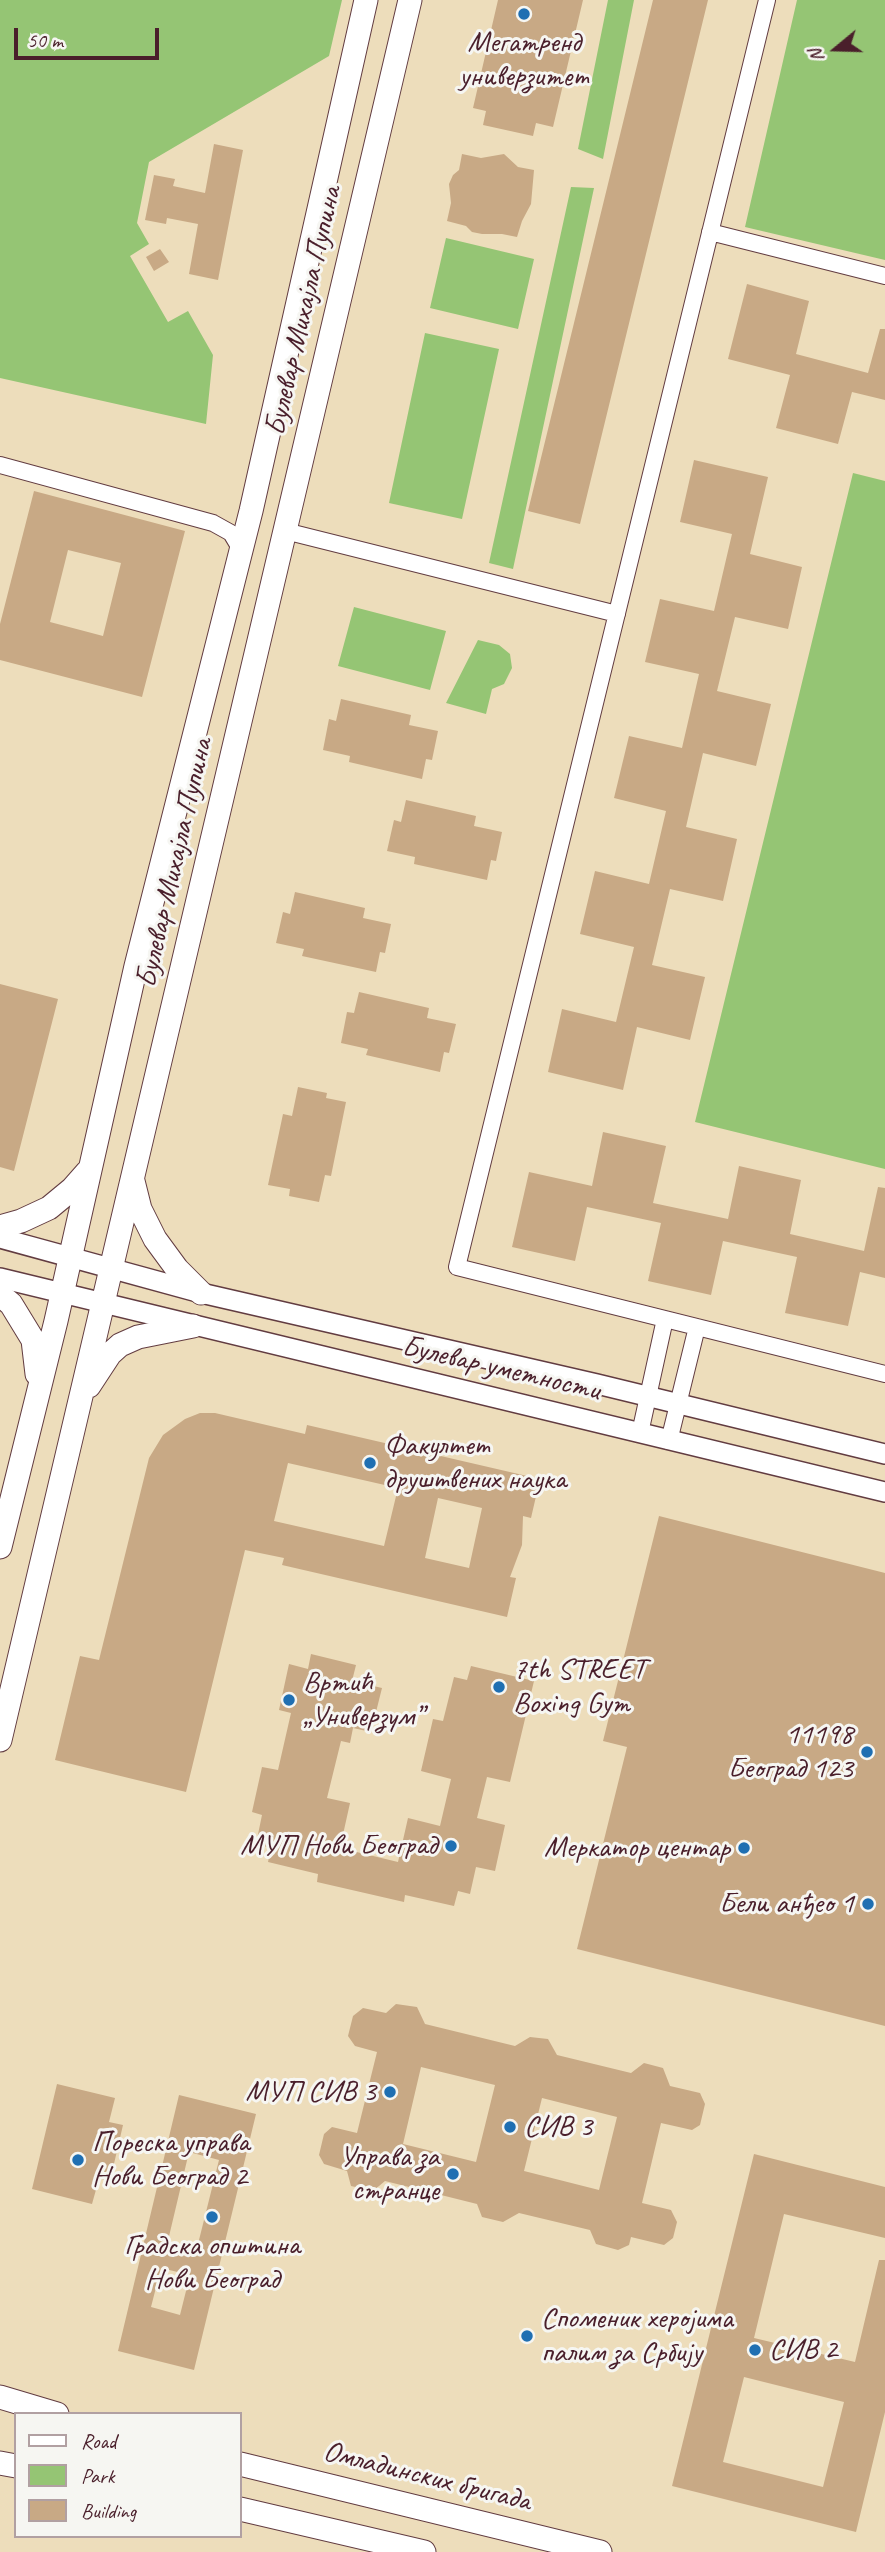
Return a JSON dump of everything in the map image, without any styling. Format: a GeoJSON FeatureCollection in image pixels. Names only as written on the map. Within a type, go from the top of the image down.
{"type":"FeatureCollection","features":[{"type":"Feature","properties":{"kind":"main road","name":"Булевар Михајла Пупина"},"geometry":{"type":"LineString","coordinates":[[0,1547],[135,973],[250,510],[366,0]]}},
{"type":"Feature","properties":{"kind":"main road","name":"Булевар Михајла Пупина"},"geometry":{"type":"LineString","coordinates":[[0,1740],[410,0]]}},
{"type":"Feature","properties":{"kind":"main road"},"geometry":{"type":"LineString","coordinates":[[0,1227],[49,1208],[89,1170]]}},
{"type":"Feature","properties":{"kind":"main road"},"geometry":{"type":"LineString","coordinates":[[133,1178],[140,1209],[155,1239],[177,1269],[201,1293]]}},
{"type":"Feature","properties":{"kind":"main road"},"geometry":{"type":"LineString","coordinates":[[0,1295],[11,1304],[33,1340],[38,1390]]}},
{"type":"Feature","properties":{"kind":"main road"},"geometry":{"type":"LineString","coordinates":[[80,1401],[110,1354],[120,1345],[138,1337],[193,1326]]}},
{"type":"Feature","properties":{"kind":"main road"},"geometry":{"type":"LineString","coordinates":[[0,2397],[50,2412]]}},
{"type":"Feature","properties":{"kind":"main road","name":"Омладинских бригада"},"geometry":{"type":"LineString","coordinates":[[242,2464],[600,2552]]}},
{"type":"Feature","properties":{"kind":"main road"},"geometry":{"type":"LineString","coordinates":[[242,2509],[424,2552]]}},
{"type":"Feature","properties":{"kind":"street"},"geometry":{"type":"LineString","coordinates":[[767,0],[457,1267],[885,1374]]}},
{"type":"Feature","properties":{"kind":"street"},"geometry":{"type":"LineString","coordinates":[[710,232],[885,276]]}},
{"type":"Feature","properties":{"kind":"street"},"geometry":{"type":"LineString","coordinates":[[0,465],[213,523],[231,533],[240,548]]}},
{"type":"Feature","properties":{"kind":"street"},"geometry":{"type":"LineString","coordinates":[[213,523],[228,522],[250,510]]}},
{"type":"Feature","properties":{"kind":"street"},"geometry":{"type":"LineString","coordinates":[[285,531],[617,614]]}},
{"type":"Feature","properties":{"kind":"street","name":"Булевар уметности"},"geometry":{"type":"LineString","coordinates":[[0,1238],[201,1293],[885,1454]]}},
{"type":"Feature","properties":{"kind":"street","name":"Булевар уметности"},"geometry":{"type":"LineString","coordinates":[[0,1278],[102,1305],[885,1492]]}},
{"type":"Feature","properties":{"kind":"street"},"geometry":{"type":"LineString","coordinates":[[640,1433],[665,1319]]}},
{"type":"Feature","properties":{"kind":"street"},"geometry":{"type":"LineString","coordinates":[[669,1441],[697,1327]]}},
{"type":"Feature","properties":{"kind":"green space"},"geometry":{"type":"Polygon","coordinates":[[[0,0],[342,0],[329,56],[149,162],[137,223],[149,244],[130,256],[168,322],[188,311],[213,355],[206,424],[0,378],[0,0]]]}},
{"type":"Feature","properties":{"kind":"green space"},"geometry":{"type":"Polygon","coordinates":[[[608,0],[634,0],[603,159],[578,149],[608,0]]]}},
{"type":"Feature","properties":{"kind":"green space"},"geometry":{"type":"Polygon","coordinates":[[[797,0],[885,0],[885,260],[745,227],[797,0]]]}},
{"type":"Feature","properties":{"kind":"green space"},"geometry":{"type":"Polygon","coordinates":[[[571,187],[594,188],[513,569],[489,563],[571,187]]]}},
{"type":"Feature","properties":{"kind":"green space"},"geometry":{"type":"Polygon","coordinates":[[[446,238],[534,259],[518,329],[430,308],[446,238]]]}},
{"type":"Feature","properties":{"kind":"green space"},"geometry":{"type":"Polygon","coordinates":[[[425,333],[499,349],[462,519],[389,503],[425,333]]]}},
{"type":"Feature","properties":{"kind":"green space"},"geometry":{"type":"Polygon","coordinates":[[[853,473],[885,481],[885,1169],[695,1122],[853,473]]]}},
{"type":"Feature","properties":{"kind":"green space"},"geometry":{"type":"Polygon","coordinates":[[[354,607],[446,631],[430,690],[338,666],[354,607]]]}},
{"type":"Feature","properties":{"kind":"green space"},"geometry":{"type":"Polygon","coordinates":[[[478,640],[499,645],[510,654],[512,668],[504,684],[492,689],[486,714],[446,703],[478,640]]]}},
{"type":"Feature","properties":{"kind":"building"},"geometry":{"type":"Polygon","coordinates":[[[498,0],[583,0],[553,127],[536,123],[533,136],[483,125],[486,111],[473,108],[498,0]]]}},
{"type":"Feature","properties":{"kind":"building"},"geometry":{"type":"Polygon","coordinates":[[[653,0],[708,0],[580,524],[528,511],[653,0]]]}},
{"type":"Feature","properties":{"kind":"building"},"geometry":{"type":"Polygon","coordinates":[[[214,144],[243,150],[218,280],[189,274],[198,224],[167,218],[166,224],[145,220],[154,175],[175,179],[173,186],[205,193],[214,144]]]}},
{"type":"Feature","properties":{"kind":"building"},"geometry":{"type":"Polygon","coordinates":[[[462,154],[481,158],[504,154],[518,167],[534,170],[531,204],[517,237],[472,232],[466,226],[447,221],[451,203],[449,184],[459,170],[462,154]]]}},
{"type":"Feature","properties":{"kind":"building"},"geometry":{"type":"Polygon","coordinates":[[[160,249],[169,262],[154,271],[146,257],[160,249]]]}},
{"type":"Feature","properties":{"kind":"building"},"geometry":{"type":"Polygon","coordinates":[[[747,284],[809,301],[796,354],[868,373],[880,329],[885,329],[885,400],[852,392],[838,444],[776,428],[790,375],[728,359],[747,284]]]}},
{"type":"Feature","properties":{"kind":"building"},"geometry":{"type":"Polygon","coordinates":[[[694,460],[768,477],[750,554],[802,567],[788,629],[735,617],[717,691],[771,704],[756,766],[703,753],[686,827],[737,839],[723,901],[670,889],[652,965],[705,977],[690,1040],[637,1027],[623,1090],[548,1072],[562,1009],[616,1022],[634,947],[580,934],[595,871],[649,884],[666,811],[614,798],[629,736],[682,748],[699,674],[645,662],[660,599],[714,611],[732,534],[680,522],[694,460]]]}},
{"type":"Feature","properties":{"kind":"building"},"geometry":{"type":"Polygon","coordinates":[[[34,491],[185,531],[142,697],[0,660],[0,624],[34,491]],[[68,550],[50,622],[103,636],[121,563],[68,550]]]}},
{"type":"Feature","properties":{"kind":"building"},"geometry":{"type":"Polygon","coordinates":[[[341,699],[411,715],[409,725],[438,731],[432,760],[426,759],[422,779],[349,762],[350,756],[323,750],[329,719],[336,721],[341,699]]]}},
{"type":"Feature","properties":{"kind":"building"},"geometry":{"type":"Polygon","coordinates":[[[406,800],[476,816],[474,826],[502,832],[496,861],[491,860],[487,880],[414,864],[415,857],[387,851],[394,820],[401,822],[406,800]]]}},
{"type":"Feature","properties":{"kind":"building"},"geometry":{"type":"Polygon","coordinates":[[[295,892],[365,908],[363,918],[391,924],[385,953],[380,952],[376,972],[302,956],[304,949],[276,943],[283,912],[290,914],[295,892]]]}},
{"type":"Feature","properties":{"kind":"building"},"geometry":{"type":"Polygon","coordinates":[[[0,984],[58,999],[14,1171],[0,1167],[0,984]]]}},
{"type":"Feature","properties":{"kind":"building"},"geometry":{"type":"Polygon","coordinates":[[[359,992],[429,1008],[427,1018],[456,1024],[449,1053],[444,1052],[440,1072],[366,1055],[368,1049],[341,1043],[347,1012],[354,1013],[359,992]]]}},
{"type":"Feature","properties":{"kind":"building"},"geometry":{"type":"Polygon","coordinates":[[[298,1087],[327,1093],[326,1098],[346,1102],[331,1176],[325,1175],[319,1202],[289,1196],[290,1189],[268,1185],[283,1114],[292,1116],[298,1087]]]}},
{"type":"Feature","properties":{"kind":"building"},"geometry":{"type":"Polygon","coordinates":[[[603,1132],[666,1146],[653,1203],[728,1219],[739,1166],[801,1180],[790,1234],[864,1251],[878,1187],[885,1188],[885,1278],[860,1272],[848,1326],[785,1313],[797,1257],[723,1241],[711,1295],[648,1281],[661,1223],[587,1207],[575,1261],[512,1247],[529,1172],[592,1186],[603,1132]]]}},
{"type":"Feature","properties":{"kind":"building"},"geometry":{"type":"Polygon","coordinates":[[[200,1413],[215,1413],[305,1434],[307,1425],[540,1479],[531,1518],[523,1516],[522,1545],[510,1577],[516,1578],[507,1617],[282,1565],[284,1558],[245,1550],[186,1792],[55,1760],[80,1656],[99,1660],[149,1458],[163,1435],[185,1419],[200,1413]],[[288,1463],[274,1521],[384,1546],[398,1488],[288,1463]],[[438,1498],[425,1558],[469,1568],[482,1508],[438,1498]]]}},
{"type":"Feature","properties":{"kind":"building","name":"Меркатор центар"},"geometry":{"type":"Polygon","coordinates":[[[659,1516],[885,1573],[885,2026],[577,1949],[627,1747],[603,1741],[659,1516]]]}},
{"type":"Feature","properties":{"kind":"building"},"geometry":{"type":"Polygon","coordinates":[[[311,1654],[356,1665],[352,1681],[382,1688],[371,1732],[353,1728],[350,1743],[341,1741],[327,1798],[350,1803],[340,1848],[398,1862],[408,1818],[440,1826],[451,1779],[421,1771],[433,1719],[443,1721],[454,1677],[467,1680],[471,1666],[534,1681],[510,1782],[487,1777],[477,1818],[505,1825],[495,1871],[476,1867],[470,1894],[458,1891],[454,1906],[405,1895],[404,1902],[317,1882],[318,1874],[268,1862],[271,1848],[256,1844],[262,1815],[252,1812],[262,1767],[278,1770],[291,1713],[279,1710],[289,1664],[308,1669],[311,1654]]]}},
{"type":"Feature","properties":{"kind":"building","name":"СИВ 3"},"geometry":{"type":"Polygon","coordinates":[[[396,2004],[417,2007],[425,2024],[515,2046],[530,2037],[548,2039],[557,2055],[631,2073],[644,2063],[663,2068],[670,2086],[700,2093],[705,2104],[700,2125],[692,2130],[661,2123],[642,2203],[671,2210],[677,2222],[673,2238],[664,2245],[631,2237],[629,2245],[618,2250],[596,2244],[590,2230],[519,2213],[503,2222],[482,2217],[477,2204],[385,2181],[373,2191],[351,2186],[347,2171],[324,2164],[319,2155],[324,2134],[332,2127],[357,2133],[377,2052],[355,2046],[348,2036],[353,2016],[363,2008],[386,2013],[396,2004]],[[421,2067],[403,2144],[476,2162],[495,2085],[421,2067]],[[542,2098],[524,2171],[599,2190],[617,2117],[542,2098]]]}},
{"type":"Feature","properties":{"kind":"building"},"geometry":{"type":"Polygon","coordinates":[[[57,2084],[115,2098],[109,2122],[123,2125],[110,2181],[99,2179],[92,2204],[32,2189],[57,2084]]]}},
{"type":"Feature","properties":{"kind":"building"},"geometry":{"type":"Polygon","coordinates":[[[179,2095],[256,2114],[194,2370],[118,2351],[179,2095]],[[189,2152],[166,2249],[195,2256],[219,2160],[189,2152]],[[161,2268],[151,2307],[180,2315],[190,2275],[161,2268]]]}},
{"type":"Feature","properties":{"kind":"building","name":"СИВ 2"},"geometry":{"type":"Polygon","coordinates":[[[754,2154],[885,2187],[885,2238],[784,2214],[754,2338],[855,2362],[879,2260],[885,2260],[885,2412],[856,2532],[672,2486],[754,2154]],[[744,2377],[723,2462],[823,2487],[844,2402],[744,2377]]]}},
{"type":"Feature","properties":{"kind":"place","name":"Мегатренд универзитет"},"geometry":{"type":"Point","coordinates":[524,14]}},
{"type":"Feature","properties":{"kind":"place","name":"Факултет друштвених наука"},"geometry":{"type":"Point","coordinates":[370,1463]}},
{"type":"Feature","properties":{"kind":"place","name":"7th STREET Boxing Gym"},"geometry":{"type":"Point","coordinates":[499,1687]}},
{"type":"Feature","properties":{"kind":"place","name":"Вртић „Универзум”"},"geometry":{"type":"Point","coordinates":[289,1700]}},
{"type":"Feature","properties":{"kind":"place","name":"11198 Београд 123"},"geometry":{"type":"Point","coordinates":[867,1752]}},
{"type":"Feature","properties":{"kind":"place","name":"МУП Нови Београд"},"geometry":{"type":"Point","coordinates":[451,1846]}},
{"type":"Feature","properties":{"kind":"place","name":"Меркатор центар"},"geometry":{"type":"Point","coordinates":[744,1848]}},
{"type":"Feature","properties":{"kind":"place","name":"Бели анђео 1"},"geometry":{"type":"Point","coordinates":[868,1904]}},
{"type":"Feature","properties":{"kind":"place","name":"МУП СИВ 3"},"geometry":{"type":"Point","coordinates":[390,2092]}},
{"type":"Feature","properties":{"kind":"place","name":"СИВ 3"},"geometry":{"type":"Point","coordinates":[510,2127]}},
{"type":"Feature","properties":{"kind":"place","name":"Пореска управа Нови Београд 2"},"geometry":{"type":"Point","coordinates":[78,2160]}},
{"type":"Feature","properties":{"kind":"place","name":"Управа за странце"},"geometry":{"type":"Point","coordinates":[453,2174]}},
{"type":"Feature","properties":{"kind":"place","name":"Градска општина Нови Београд"},"geometry":{"type":"Point","coordinates":[212,2217]}},
{"type":"Feature","properties":{"kind":"place","name":"Споменик херојима палим за Србију"},"geometry":{"type":"Point","coordinates":[527,2336]}},
{"type":"Feature","properties":{"kind":"place","name":"СИВ 2"},"geometry":{"type":"Point","coordinates":[755,2350]}}]}
